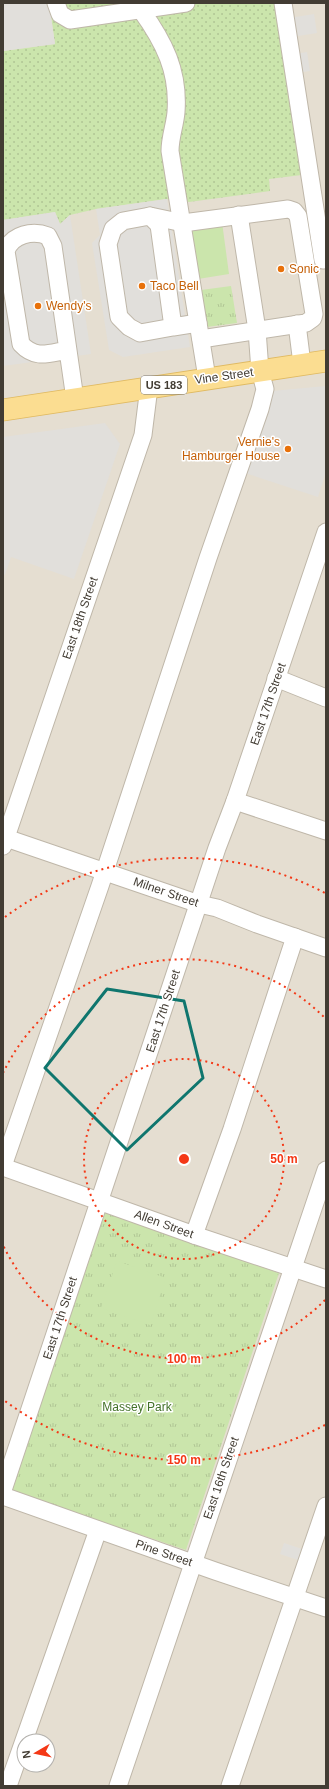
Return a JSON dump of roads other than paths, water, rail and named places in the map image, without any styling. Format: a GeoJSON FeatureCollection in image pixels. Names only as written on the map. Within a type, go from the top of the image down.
{"type":"FeatureCollection","features":[{"type":"Feature","properties":{"kind":"main road","name":"Vine Street"},"geometry":{"type":"LineString","coordinates":[[3,410],[326,360]]}},
{"type":"Feature","properties":{"kind":"street"},"geometry":{"type":"LineString","coordinates":[[56,3],[60,14],[70,20],[186,3]]}},
{"type":"Feature","properties":{"kind":"street"},"geometry":{"type":"LineString","coordinates":[[283,3],[323,260],[326,259]]}},
{"type":"Feature","properties":{"kind":"street"},"geometry":{"type":"LineString","coordinates":[[141,10],[160,38],[174,76],[176,86],[176,114],[171,135],[170,151],[207,378]]}},
{"type":"Feature","properties":{"kind":"street"},"geometry":{"type":"LineString","coordinates":[[288,209],[294,211],[298,216],[314,314],[310,321],[257,330],[199,331],[173,327],[140,333],[128,327],[119,317],[108,244],[113,229],[122,221],[150,216],[182,223],[239,215],[288,209]]}},
{"type":"Feature","properties":{"kind":"street"},"geometry":{"type":"LineString","coordinates":[[3,1166],[105,871],[206,565],[260,409],[265,389],[260,371],[257,330],[239,215]]}},
{"type":"Feature","properties":{"kind":"street"},"geometry":{"type":"LineString","coordinates":[[150,216],[158,225],[173,327]]}},
{"type":"Feature","properties":{"kind":"street"},"geometry":{"type":"LineString","coordinates":[[68,350],[37,355],[28,351],[21,344],[6,251],[9,242],[18,236],[41,234],[48,236],[53,246],[68,350],[74,399]]}},
{"type":"Feature","properties":{"kind":"street"},"geometry":{"type":"LineString","coordinates":[[297,324],[302,364]]}},
{"type":"Feature","properties":{"kind":"street","name":"East 18th Street"},"geometry":{"type":"LineString","coordinates":[[4,842],[143,435],[149,387]]}},
{"type":"Feature","properties":{"kind":"street","name":"East 17th Street"},"geometry":{"type":"LineString","coordinates":[[3,1490],[276,678],[319,578],[326,532]]}},
{"type":"Feature","properties":{"kind":"street"},"geometry":{"type":"LineString","coordinates":[[276,678],[326,698]]}},
{"type":"Feature","properties":{"kind":"street"},"geometry":{"type":"LineString","coordinates":[[235,801],[326,830]]}},
{"type":"Feature","properties":{"kind":"street","name":"Milner Street"},"geometry":{"type":"LineString","coordinates":[[4,842],[105,871],[199,904],[217,908],[326,948]]}},
{"type":"Feature","properties":{"kind":"street"},"geometry":{"type":"LineString","coordinates":[[194,1235],[232,1129],[295,937]]}},
{"type":"Feature","properties":{"kind":"street","name":"Allen Street"},"geometry":{"type":"LineString","coordinates":[[3,1166],[194,1235],[326,1279]]}},
{"type":"Feature","properties":{"kind":"street","name":"East 16th Street"},"geometry":{"type":"LineString","coordinates":[[118,1786],[326,1170]]}},
{"type":"Feature","properties":{"kind":"street","name":"Pine Street"},"geometry":{"type":"LineString","coordinates":[[3,1496],[215,1571],[326,1608]]}},
{"type":"Feature","properties":{"kind":"street"},"geometry":{"type":"LineString","coordinates":[[230,1786],[326,1506]]}},
{"type":"Feature","properties":{"kind":"street"},"geometry":{"type":"LineString","coordinates":[[8,1786],[98,1530]]}},
{"type":"Feature","properties":{"kind":"place","name":"Sonic"},"geometry":{"type":"Point","coordinates":[281,269]}},
{"type":"Feature","properties":{"kind":"place","name":"Taco Bell"},"geometry":{"type":"Point","coordinates":[142,286]}},
{"type":"Feature","properties":{"kind":"place","name":"Wendy's"},"geometry":{"type":"Point","coordinates":[38,306]}},
{"type":"Feature","properties":{"kind":"place","name":"Vernie's Hamburger House"},"geometry":{"type":"Point","coordinates":[288,449]}},
{"type":"Feature","properties":{"kind":"park label","name":"Massey Park"},"geometry":{"type":"Point","coordinates":[137,1407]}}]}
